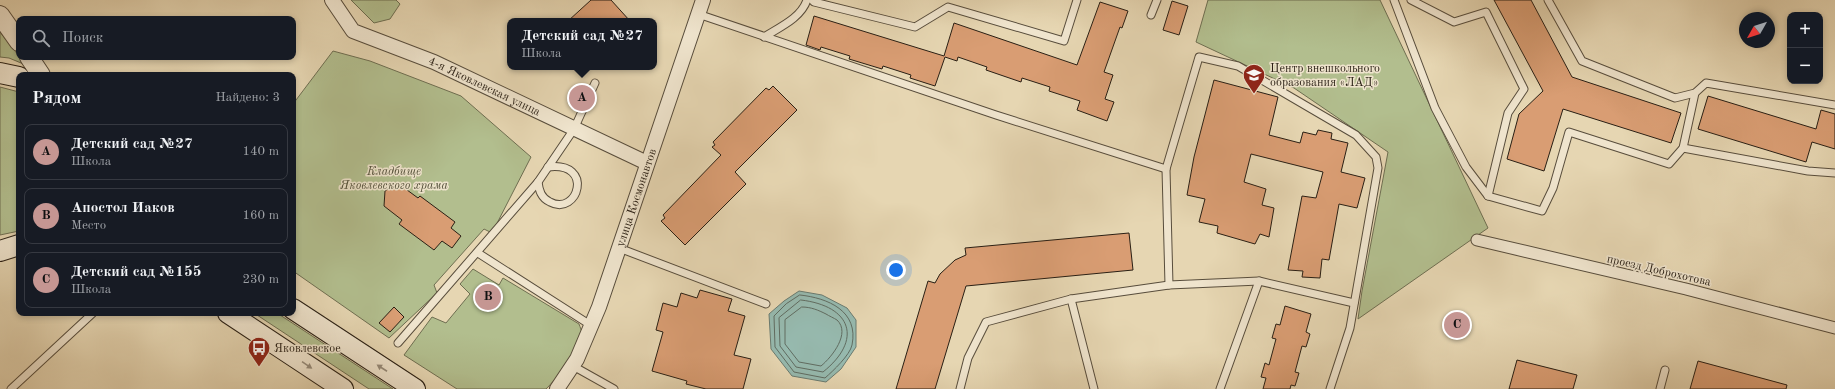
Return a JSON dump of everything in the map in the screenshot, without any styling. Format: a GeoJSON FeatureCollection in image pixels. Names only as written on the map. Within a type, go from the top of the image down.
{"type":"FeatureCollection","features":[{"type":"Feature","properties":{"kind":"main road"},"geometry":{"type":"LineString","coordinates":[[0,73],[16,76]]}},
{"type":"Feature","properties":{"kind":"main road"},"geometry":{"type":"LineString","coordinates":[[296,311],[415,389]]}},
{"type":"Feature","properties":{"kind":"main road"},"geometry":{"type":"LineString","coordinates":[[233,316],[343,389]]}},
{"type":"Feature","properties":{"kind":"street","name":"4-я Яковлевская улица"},"geometry":{"type":"LineString","coordinates":[[332,0],[353,31],[434,62],[647,163]]}},
{"type":"Feature","properties":{"kind":"street","name":"улица Космонавтов"},"geometry":{"type":"LineString","coordinates":[[557,389],[573,366],[592,327],[703,0]]}},
{"type":"Feature","properties":{"kind":"street"},"geometry":{"type":"LineString","coordinates":[[0,16],[16,38]]}},
{"type":"Feature","properties":{"kind":"street"},"geometry":{"type":"LineString","coordinates":[[31,60],[39,72]]}},
{"type":"Feature","properties":{"kind":"street","name":"проезд Доброхотова"},"geometry":{"type":"LineString","coordinates":[[1477,240],[1686,289],[1835,328]]}},
{"type":"Feature","properties":{"kind":"lane"},"geometry":{"type":"LineString","coordinates":[[764,37],[792,19],[804,9],[807,0]]}},
{"type":"Feature","properties":{"kind":"lane"},"geometry":{"type":"LineString","coordinates":[[812,0],[915,27],[948,7],[1064,40],[1077,0]]}},
{"type":"Feature","properties":{"kind":"lane"},"geometry":{"type":"LineString","coordinates":[[1151,15],[1157,0]]}},
{"type":"Feature","properties":{"kind":"lane"},"geometry":{"type":"LineString","coordinates":[[1394,0],[1435,108],[1466,167],[1488,196],[1542,211],[1553,188],[1569,132],[1669,164],[1684,148],[1695,93]]}},
{"type":"Feature","properties":{"kind":"lane"},"geometry":{"type":"LineString","coordinates":[[1411,0],[1454,22],[1486,12],[1524,89],[1508,113],[1488,196]]}},
{"type":"Feature","properties":{"kind":"lane"},"geometry":{"type":"LineString","coordinates":[[1548,0],[1582,61],[1675,98],[1695,93],[1706,83],[1835,105]]}},
{"type":"Feature","properties":{"kind":"lane"},"geometry":{"type":"LineString","coordinates":[[698,14],[996,115],[1166,169]]}},
{"type":"Feature","properties":{"kind":"lane"},"geometry":{"type":"LineString","coordinates":[[1169,285],[1166,169],[1199,57],[1238,66],[1356,135],[1376,157],[1378,168],[1350,328],[1330,389]]}},
{"type":"Feature","properties":{"kind":"lane"},"geometry":{"type":"LineString","coordinates":[[398,343],[478,253],[538,182],[574,129],[594,83]]}},
{"type":"Feature","properties":{"kind":"lane"},"geometry":{"type":"LineString","coordinates":[[1684,148],[1808,171],[1835,173]]}},
{"type":"Feature","properties":{"kind":"lane"},"geometry":{"type":"LineString","coordinates":[[538,182],[542,196],[551,204],[563,204],[574,198],[578,186],[574,174],[563,166],[548,167]]}},
{"type":"Feature","properties":{"kind":"lane"},"geometry":{"type":"LineString","coordinates":[[618,248],[766,304]]}},
{"type":"Feature","properties":{"kind":"lane"},"geometry":{"type":"LineString","coordinates":[[478,253],[592,327]]}},
{"type":"Feature","properties":{"kind":"lane"},"geometry":{"type":"LineString","coordinates":[[960,389],[968,358],[986,322],[1071,299],[1169,285],[1259,281],[1354,303]]}},
{"type":"Feature","properties":{"kind":"lane"},"geometry":{"type":"LineString","coordinates":[[1220,389],[1259,281]]}},
{"type":"Feature","properties":{"kind":"lane"},"geometry":{"type":"LineString","coordinates":[[1071,299],[1094,389]]}},
{"type":"Feature","properties":{"kind":"lane"},"geometry":{"type":"LineString","coordinates":[[11,389],[90,316]]}},
{"type":"Feature","properties":{"kind":"lane"},"geometry":{"type":"LineString","coordinates":[[573,366],[614,389]]}},
{"type":"Feature","properties":{"kind":"lane"},"geometry":{"type":"LineString","coordinates":[[1660,389],[1665,370]]}},
{"type":"Feature","properties":{"kind":"green space"},"geometry":{"type":"Polygon","coordinates":[[[351,0],[396,0],[400,4],[390,19],[374,23],[351,0]]]}},
{"type":"Feature","properties":{"kind":"green space"},"geometry":{"type":"Polygon","coordinates":[[[1208,0],[1380,0],[1488,228],[1358,319],[1388,152],[1294,88],[1196,42],[1208,0]]]}},
{"type":"Feature","properties":{"kind":"green space"},"geometry":{"type":"Polygon","coordinates":[[[0,32],[16,52],[16,60],[22,60],[26,65],[9,58],[0,57],[0,32]]]}},
{"type":"Feature","properties":{"kind":"green space","name":"Кладбище Яковлевского храма"},"geometry":{"type":"Polygon","coordinates":[[[333,51],[370,61],[461,96],[531,157],[492,233],[484,229],[434,285],[437,293],[389,338],[296,273],[296,100],[333,51]]]}},
{"type":"Feature","properties":{"kind":"green space"},"geometry":{"type":"Polygon","coordinates":[[[0,87],[16,91],[16,232],[0,235],[0,87]]]}},
{"type":"Feature","properties":{"kind":"green space"},"geometry":{"type":"Polygon","coordinates":[[[473,269],[499,285],[503,278],[579,324],[582,334],[581,340],[574,355],[546,389],[457,389],[404,355],[432,317],[446,323],[470,294],[460,284],[473,269]]]}},
{"type":"Feature","properties":{"kind":"green space"},"geometry":{"type":"Polygon","coordinates":[[[259,316],[282,316],[393,389],[369,389],[259,316]]]}},
{"type":"Feature","properties":{"kind":"water"},"geometry":{"type":"Polygon","coordinates":[[[799,291],[822,295],[847,308],[856,320],[856,347],[841,369],[826,382],[792,376],[771,349],[769,314],[799,291]]]}},
{"type":"Feature","properties":{"kind":"building"},"geometry":{"type":"Polygon","coordinates":[[[591,0],[611,0],[627,18],[571,18],[591,0]]]}},
{"type":"Feature","properties":{"kind":"building"},"geometry":{"type":"Polygon","coordinates":[[[1494,0],[1531,0],[1572,77],[1681,113],[1671,143],[1563,109],[1544,171],[1507,159],[1519,114],[1543,91],[1494,0]]]}},
{"type":"Feature","properties":{"kind":"building"},"geometry":{"type":"Polygon","coordinates":[[[1172,1],[1188,6],[1179,35],[1163,30],[1172,1]]]}},
{"type":"Feature","properties":{"kind":"building"},"geometry":{"type":"Polygon","coordinates":[[[1100,2],[1128,11],[1122,28],[1120,27],[1104,72],[1113,75],[1105,99],[1114,102],[1107,121],[1077,110],[1080,101],[1049,91],[1050,87],[1022,78],[1021,82],[986,70],[987,67],[958,57],[957,61],[945,57],[935,86],[910,78],[911,75],[883,66],[882,69],[849,59],[850,56],[821,47],[820,50],[806,45],[814,16],[944,56],[954,23],[1077,65],[1100,2]]]}},
{"type":"Feature","properties":{"kind":"building"},"geometry":{"type":"Polygon","coordinates":[[[1214,80],[1278,97],[1269,135],[1300,143],[1303,132],[1316,135],[1318,130],[1332,133],[1331,139],[1348,143],[1341,172],[1365,178],[1357,208],[1339,204],[1329,260],[1322,259],[1320,278],[1302,277],[1303,271],[1288,270],[1302,196],[1316,198],[1323,172],[1251,154],[1244,182],[1266,189],[1262,205],[1274,208],[1269,237],[1260,234],[1255,244],[1217,233],[1218,226],[1199,222],[1205,199],[1187,195],[1194,157],[1214,80]]]}},
{"type":"Feature","properties":{"kind":"building"},"geometry":{"type":"Polygon","coordinates":[[[773,86],[797,110],[735,172],[746,184],[685,245],[661,221],[665,218],[663,215],[721,155],[712,147],[715,145],[713,142],[766,88],[769,90],[773,86]]]}},
{"type":"Feature","properties":{"kind":"building"},"geometry":{"type":"Polygon","coordinates":[[[1708,96],[1816,129],[1821,110],[1835,114],[1835,149],[1812,142],[1806,162],[1698,129],[1708,96]]]}},
{"type":"Feature","properties":{"kind":"building"},"geometry":{"type":"Polygon","coordinates":[[[392,186],[403,187],[418,198],[420,196],[455,222],[451,228],[461,236],[452,248],[442,241],[434,250],[399,224],[402,220],[384,206],[385,191],[392,186]]]}},
{"type":"Feature","properties":{"kind":"building"},"geometry":{"type":"Polygon","coordinates":[[[1129,233],[1133,270],[966,286],[935,389],[896,389],[928,281],[935,283],[940,274],[955,260],[966,255],[965,248],[1129,233]]]}},
{"type":"Feature","properties":{"kind":"building"},"geometry":{"type":"Polygon","coordinates":[[[700,290],[732,299],[728,311],[745,316],[734,355],[751,359],[743,389],[706,389],[686,384],[687,381],[652,371],[663,332],[656,330],[663,303],[677,307],[681,293],[697,298],[700,290]]]}},
{"type":"Feature","properties":{"kind":"building"},"geometry":{"type":"Polygon","coordinates":[[[1285,306],[1311,314],[1306,332],[1310,334],[1306,347],[1302,346],[1295,372],[1299,373],[1295,386],[1291,385],[1290,389],[1263,389],[1266,378],[1261,377],[1265,363],[1269,365],[1276,339],[1272,338],[1276,324],[1280,325],[1285,306]]]}},
{"type":"Feature","properties":{"kind":"building"},"geometry":{"type":"Polygon","coordinates":[[[394,307],[404,317],[390,332],[379,323],[394,307]]]}},
{"type":"Feature","properties":{"kind":"building"},"geometry":{"type":"Polygon","coordinates":[[[1517,360],[1577,375],[1573,389],[1509,389],[1517,360]]]}},
{"type":"Feature","properties":{"kind":"building"},"geometry":{"type":"Polygon","coordinates":[[[1698,361],[1787,385],[1786,389],[1690,389],[1698,361]]]}},
{"type":"Feature","properties":{"kind":"place","name":"Центр внешкольного образования «ЛАД»"},"geometry":{"type":"Point","coordinates":[1254,94]}},
{"type":"Feature","properties":{"kind":"place","name":"Детский сад №27"},"geometry":{"type":"Point","coordinates":[582,98]}},
{"type":"Feature","properties":{"kind":"place","name":"Апостол Иаков"},"geometry":{"type":"Point","coordinates":[488,297]}},
{"type":"Feature","properties":{"kind":"place","name":"Детский сад №155"},"geometry":{"type":"Point","coordinates":[1457,325]}},
{"type":"Feature","properties":{"kind":"place","name":"Яковлевское"},"geometry":{"type":"Point","coordinates":[259,368]}}]}
